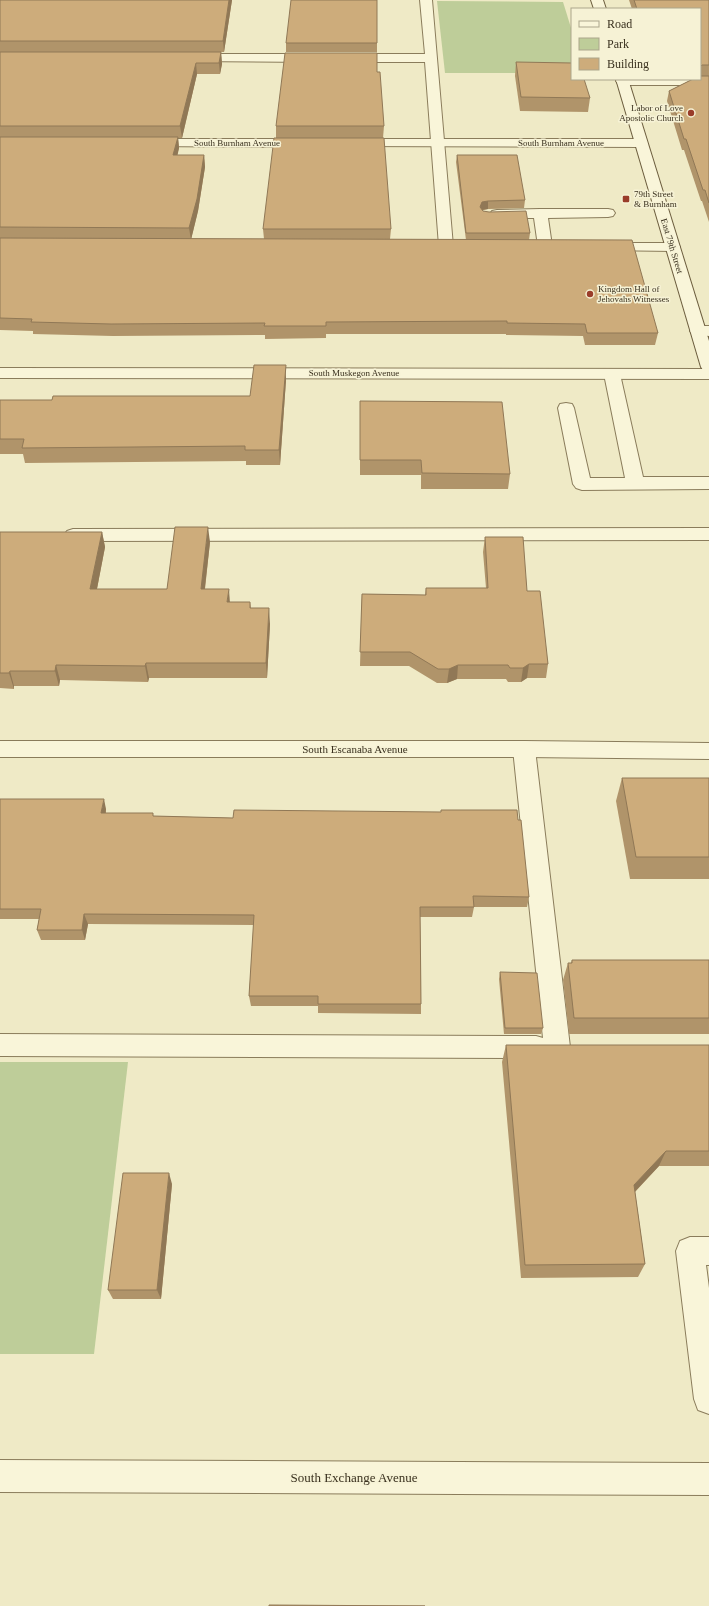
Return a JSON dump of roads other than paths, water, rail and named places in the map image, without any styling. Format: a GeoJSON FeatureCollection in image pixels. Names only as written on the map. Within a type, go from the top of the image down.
{"type":"FeatureCollection","features":[{"type":"Feature","properties":{"kind":"street"},"geometry":{"type":"LineString","coordinates":[[426,0],[446,246]]}},
{"type":"Feature","properties":{"kind":"street"},"geometry":{"type":"LineString","coordinates":[[183,58],[431,58]]}},
{"type":"Feature","properties":{"kind":"street"},"geometry":{"type":"LineString","coordinates":[[622,80],[709,81]]}},
{"type":"Feature","properties":{"kind":"street","name":"East 79th Street"},"geometry":{"type":"LineString","coordinates":[[622,80],[673,247],[704,331],[709,367]]}},
{"type":"Feature","properties":{"kind":"street","name":"South Burnham Avenue"},"geometry":{"type":"LineString","coordinates":[[135,143],[318,143]]}},
{"type":"Feature","properties":{"kind":"street","name":"South Burnham Avenue"},"geometry":{"type":"LineString","coordinates":[[342,143],[641,143]]}},
{"type":"Feature","properties":{"kind":"street"},"geometry":{"type":"LineString","coordinates":[[540,213],[545,246]]}},
{"type":"Feature","properties":{"kind":"street"},"geometry":{"type":"LineString","coordinates":[[488,214],[608,213]]}},
{"type":"Feature","properties":{"kind":"street"},"geometry":{"type":"LineString","coordinates":[[430,246],[461,246]]}},
{"type":"Feature","properties":{"kind":"street"},"geometry":{"type":"LineString","coordinates":[[530,246],[560,246]]}},
{"type":"Feature","properties":{"kind":"street"},"geometry":{"type":"LineString","coordinates":[[590,246],[673,247]]}},
{"type":"Feature","properties":{"kind":"street","name":"South Muskegon Avenue"},"geometry":{"type":"LineString","coordinates":[[0,373],[709,374]]}},
{"type":"Feature","properties":{"kind":"street"},"geometry":{"type":"LineString","coordinates":[[612,374],[636,483]]}},
{"type":"Feature","properties":{"kind":"street"},"geometry":{"type":"LineString","coordinates":[[566,408],[582,484],[709,483]]}},
{"type":"Feature","properties":{"kind":"street"},"geometry":{"type":"LineString","coordinates":[[56,535],[709,534]]}},
{"type":"Feature","properties":{"kind":"street","name":"South Escanaba Avenue"},"geometry":{"type":"LineString","coordinates":[[0,749],[524,749],[709,751]]}},
{"type":"Feature","properties":{"kind":"street"},"geometry":{"type":"LineString","coordinates":[[0,1045],[569,1047],[524,749]]}},
{"type":"Feature","properties":{"kind":"street"},"geometry":{"type":"LineString","coordinates":[[709,1251],[690,1251],[709,1399]]}},
{"type":"Feature","properties":{"kind":"street","name":"South Exchange Avenue"},"geometry":{"type":"LineString","coordinates":[[0,1476],[709,1479]]}},
{"type":"Feature","properties":{"kind":"place","name":"Labor of Love Apostolic Church"},"geometry":{"type":"Point","coordinates":[691,113]}},
{"type":"Feature","properties":{"kind":"place","name":"79th Street & Burnham"},"geometry":{"type":"Point","coordinates":[626,199]}},
{"type":"Feature","properties":{"kind":"place","name":"Kingdom Hall of Jehovahs Witnesses"},"geometry":{"type":"Point","coordinates":[590,294]}}]}
